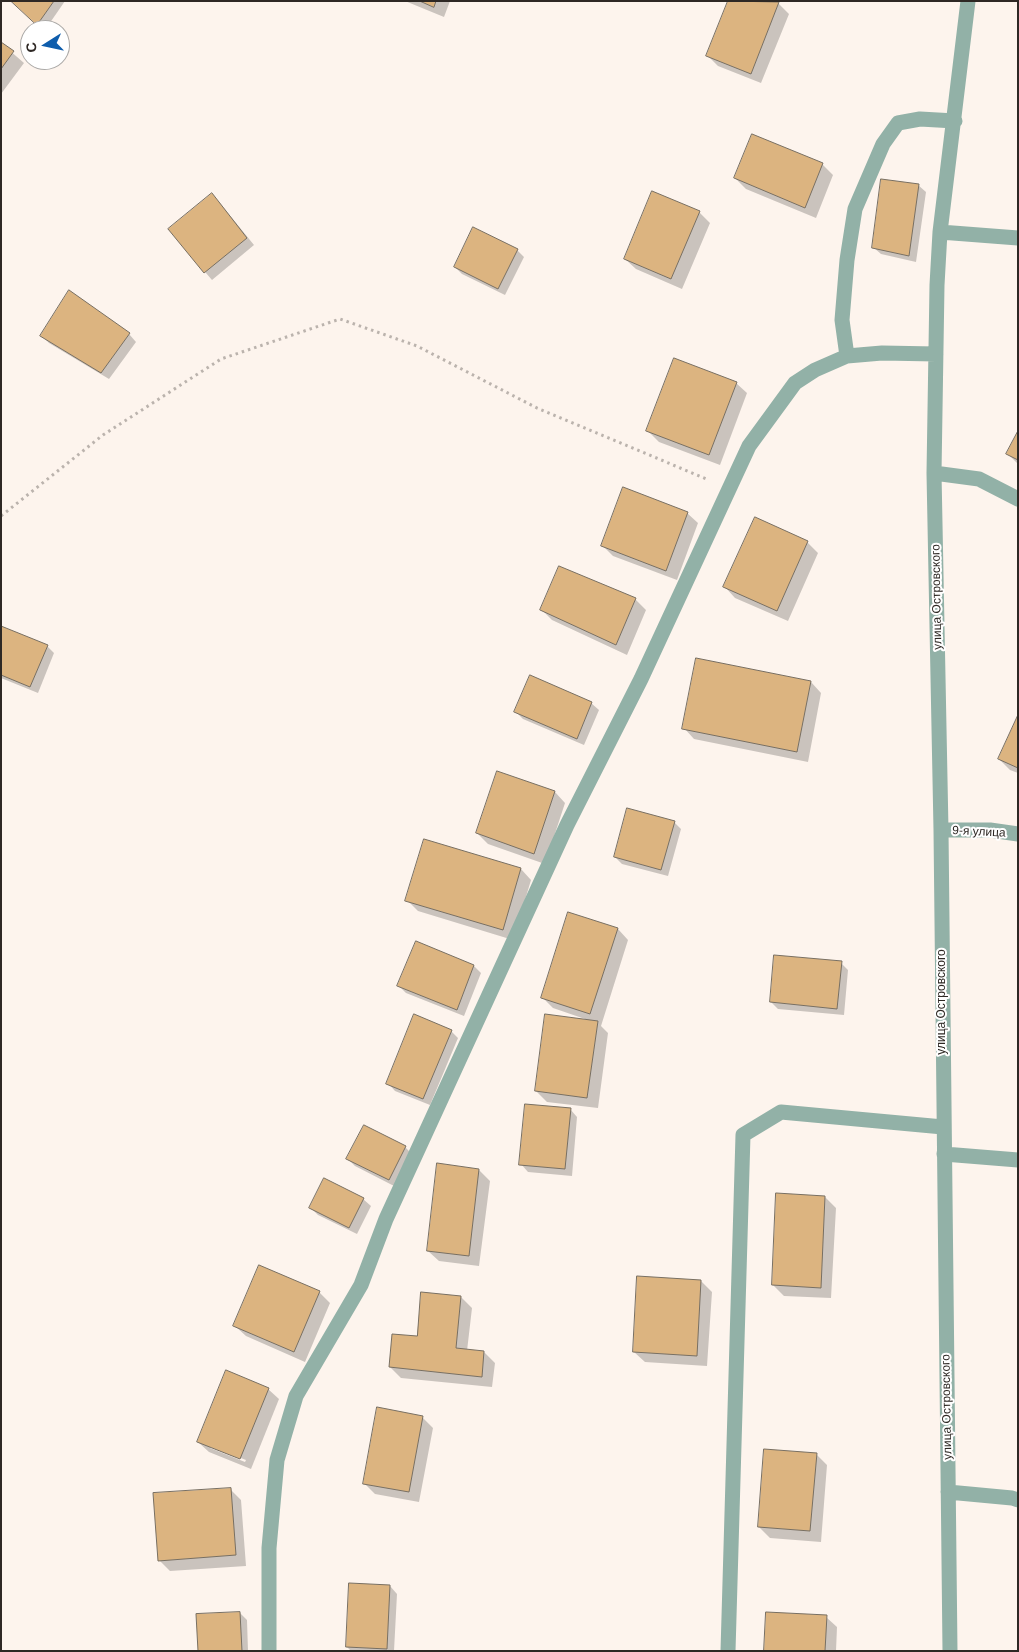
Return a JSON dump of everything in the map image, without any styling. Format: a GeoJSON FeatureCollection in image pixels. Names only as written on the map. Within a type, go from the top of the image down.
{"type":"FeatureCollection","features":[{"type":"Feature","properties":{"kind":"street","name":"улица Островского"},"geometry":{"type":"LineString","coordinates":[[950,1651],[941,830],[934,473],[937,286],[940,232],[968,1]]}},
{"type":"Feature","properties":{"kind":"street"},"geometry":{"type":"LineString","coordinates":[[847,356],[842,320],[847,260],[855,209],[883,144],[898,123],[920,119],[954,121]]}},
{"type":"Feature","properties":{"kind":"street"},"geometry":{"type":"LineString","coordinates":[[940,232],[1018,238]]}},
{"type":"Feature","properties":{"kind":"street"},"geometry":{"type":"LineString","coordinates":[[269,1651],[269,1548],[277,1460],[296,1396],[361,1285],[386,1219],[563,834],[641,679],[749,446],[795,383],[815,370],[847,356],[882,353],[936,354]]}},
{"type":"Feature","properties":{"kind":"street"},"geometry":{"type":"LineString","coordinates":[[934,473],[979,480],[1018,500]]}},
{"type":"Feature","properties":{"kind":"street","name":"9-я улица"},"geometry":{"type":"LineString","coordinates":[[941,830],[990,830],[1018,834]]}},
{"type":"Feature","properties":{"kind":"street"},"geometry":{"type":"LineString","coordinates":[[728,1651],[743,1135],[781,1112],[943,1127]]}},
{"type":"Feature","properties":{"kind":"street"},"geometry":{"type":"LineString","coordinates":[[944,1154],[1018,1160]]}},
{"type":"Feature","properties":{"kind":"street"},"geometry":{"type":"LineString","coordinates":[[948,1492],[1018,1500]]}},
{"type":"Feature","properties":{"kind":"path"},"geometry":{"type":"LineString","coordinates":[[1,516],[103,435],[221,359],[340,319],[416,346],[537,408],[729,488]]}},
{"type":"Feature","properties":{"kind":"building"},"geometry":{"type":"Polygon","coordinates":[[[11,1],[54,1],[41,20],[32,20],[11,1]]]}},
{"type":"Feature","properties":{"kind":"building"},"geometry":{"type":"Polygon","coordinates":[[[420,1],[436,1],[434,7],[420,1]]]}},
{"type":"Feature","properties":{"kind":"building"},"geometry":{"type":"Polygon","coordinates":[[[728,1],[779,2],[751,74],[706,56],[728,1]]]}},
{"type":"Feature","properties":{"kind":"building"},"geometry":{"type":"Polygon","coordinates":[[[1,42],[14,51],[1,69],[1,42]]]}},
{"type":"Feature","properties":{"kind":"building"},"geometry":{"type":"Polygon","coordinates":[[[752,134],[823,163],[805,208],[734,178],[752,134]]]}},
{"type":"Feature","properties":{"kind":"building"},"geometry":{"type":"Polygon","coordinates":[[[881,179],[919,184],[909,256],[872,248],[881,179]]]}},
{"type":"Feature","properties":{"kind":"building"},"geometry":{"type":"Polygon","coordinates":[[[652,191],[700,211],[671,279],[624,259],[652,191]]]}},
{"type":"Feature","properties":{"kind":"building"},"geometry":{"type":"Polygon","coordinates":[[[212,193],[247,238],[204,273],[168,229],[212,193]]]}},
{"type":"Feature","properties":{"kind":"building"},"geometry":{"type":"Polygon","coordinates":[[[473,227],[518,249],[498,289],[454,267],[473,227]]]}},
{"type":"Feature","properties":{"kind":"building"},"geometry":{"type":"Polygon","coordinates":[[[69,290],[130,333],[101,373],[40,336],[69,290]]]}},
{"type":"Feature","properties":{"kind":"building"},"geometry":{"type":"Polygon","coordinates":[[[674,358],[737,382],[709,455],[646,431],[674,358]]]}},
{"type":"Feature","properties":{"kind":"building"},"geometry":{"type":"Polygon","coordinates":[[[1018,431],[1018,460],[1006,454],[1018,431]]]}},
{"type":"Feature","properties":{"kind":"building"},"geometry":{"type":"Polygon","coordinates":[[[623,487],[688,512],[666,571],[601,546],[623,487]]]}},
{"type":"Feature","properties":{"kind":"building"},"geometry":{"type":"Polygon","coordinates":[[[755,517],[808,541],[777,611],[723,587],[755,517]]]}},
{"type":"Feature","properties":{"kind":"building"},"geometry":{"type":"Polygon","coordinates":[[[559,566],[636,598],[616,645],[540,610],[559,566]]]}},
{"type":"Feature","properties":{"kind":"building"},"geometry":{"type":"Polygon","coordinates":[[[1,626],[48,645],[30,687],[1,675],[1,626]]]}},
{"type":"Feature","properties":{"kind":"building"},"geometry":{"type":"Polygon","coordinates":[[[696,658],[811,681],[797,752],[682,729],[696,658]]]}},
{"type":"Feature","properties":{"kind":"building"},"geometry":{"type":"Polygon","coordinates":[[[530,675],[592,702],[577,739],[514,712],[530,675]]]}},
{"type":"Feature","properties":{"kind":"building"},"geometry":{"type":"Polygon","coordinates":[[[1018,715],[1018,768],[998,759],[1018,715]]]}},
{"type":"Feature","properties":{"kind":"building"},"geometry":{"type":"Polygon","coordinates":[[[497,771],[555,791],[534,854],[476,833],[497,771]]]}},
{"type":"Feature","properties":{"kind":"building"},"geometry":{"type":"Polygon","coordinates":[[[627,808],[675,821],[661,870],[614,857],[627,808]]]}},
{"type":"Feature","properties":{"kind":"building"},"geometry":{"type":"Polygon","coordinates":[[[424,839],[521,868],[503,930],[405,901],[424,839]]]}},
{"type":"Feature","properties":{"kind":"building"},"geometry":{"type":"Polygon","coordinates":[[[568,912],[618,928],[590,1014],[541,998],[568,912]]]}},
{"type":"Feature","properties":{"kind":"building"},"geometry":{"type":"Polygon","coordinates":[[[416,941],[474,965],[457,1010],[397,986],[416,941]]]}},
{"type":"Feature","properties":{"kind":"building"},"geometry":{"type":"Polygon","coordinates":[[[774,955],[842,961],[837,1009],[770,1002],[774,955]]]}},
{"type":"Feature","properties":{"kind":"building"},"geometry":{"type":"Polygon","coordinates":[[[414,1014],[452,1030],[423,1099],[386,1084],[414,1014]]]}},
{"type":"Feature","properties":{"kind":"building"},"geometry":{"type":"Polygon","coordinates":[[[545,1014],[598,1021],[587,1098],[535,1091],[545,1014]]]}},
{"type":"Feature","properties":{"kind":"building"},"geometry":{"type":"Polygon","coordinates":[[[525,1104],[571,1108],[565,1169],[519,1165],[525,1104]]]}},
{"type":"Feature","properties":{"kind":"building"},"geometry":{"type":"Polygon","coordinates":[[[364,1125],[406,1146],[389,1180],[346,1159],[364,1125]]]}},
{"type":"Feature","properties":{"kind":"building"},"geometry":{"type":"Polygon","coordinates":[[[437,1163],[479,1169],[469,1256],[427,1251],[437,1163]]]}},
{"type":"Feature","properties":{"kind":"building"},"geometry":{"type":"Polygon","coordinates":[[[324,1178],[364,1198],[349,1228],[309,1208],[324,1178]]]}},
{"type":"Feature","properties":{"kind":"building"},"geometry":{"type":"Polygon","coordinates":[[[776,1193],[825,1196],[821,1288],[772,1285],[776,1193]]]}},
{"type":"Feature","properties":{"kind":"building"},"geometry":{"type":"Polygon","coordinates":[[[259,1265],[320,1291],[294,1352],[233,1326],[259,1265]]]}},
{"type":"Feature","properties":{"kind":"building"},"geometry":{"type":"Polygon","coordinates":[[[637,1276],[701,1280],[697,1356],[633,1352],[637,1276]]]}},
{"type":"Feature","properties":{"kind":"building"},"geometry":{"type":"Polygon","coordinates":[[[421,1292],[461,1296],[456,1348],[484,1351],[482,1377],[389,1367],[392,1334],[417,1336],[421,1292]]]}},
{"type":"Feature","properties":{"kind":"building"},"geometry":{"type":"Polygon","coordinates":[[[226,1370],[269,1388],[240,1459],[197,1442],[226,1370]]]}},
{"type":"Feature","properties":{"kind":"building"},"geometry":{"type":"Polygon","coordinates":[[[377,1407],[423,1416],[409,1492],[363,1484],[377,1407]]]}},
{"type":"Feature","properties":{"kind":"building"},"geometry":{"type":"Polygon","coordinates":[[[764,1449],[817,1453],[810,1531],[758,1527],[764,1449]]]}},
{"type":"Feature","properties":{"kind":"building"},"geometry":{"type":"Polygon","coordinates":[[[231,1488],[236,1555],[158,1561],[153,1493],[231,1488]]]}},
{"type":"Feature","properties":{"kind":"building"},"geometry":{"type":"Polygon","coordinates":[[[349,1583],[390,1585],[387,1649],[346,1647],[349,1583]]]}},
{"type":"Feature","properties":{"kind":"building"},"geometry":{"type":"Polygon","coordinates":[[[240,1612],[242,1651],[198,1651],[196,1614],[240,1612]]]}},
{"type":"Feature","properties":{"kind":"building"},"geometry":{"type":"Polygon","coordinates":[[[766,1612],[827,1615],[825,1651],[764,1651],[766,1612]]]}}]}
